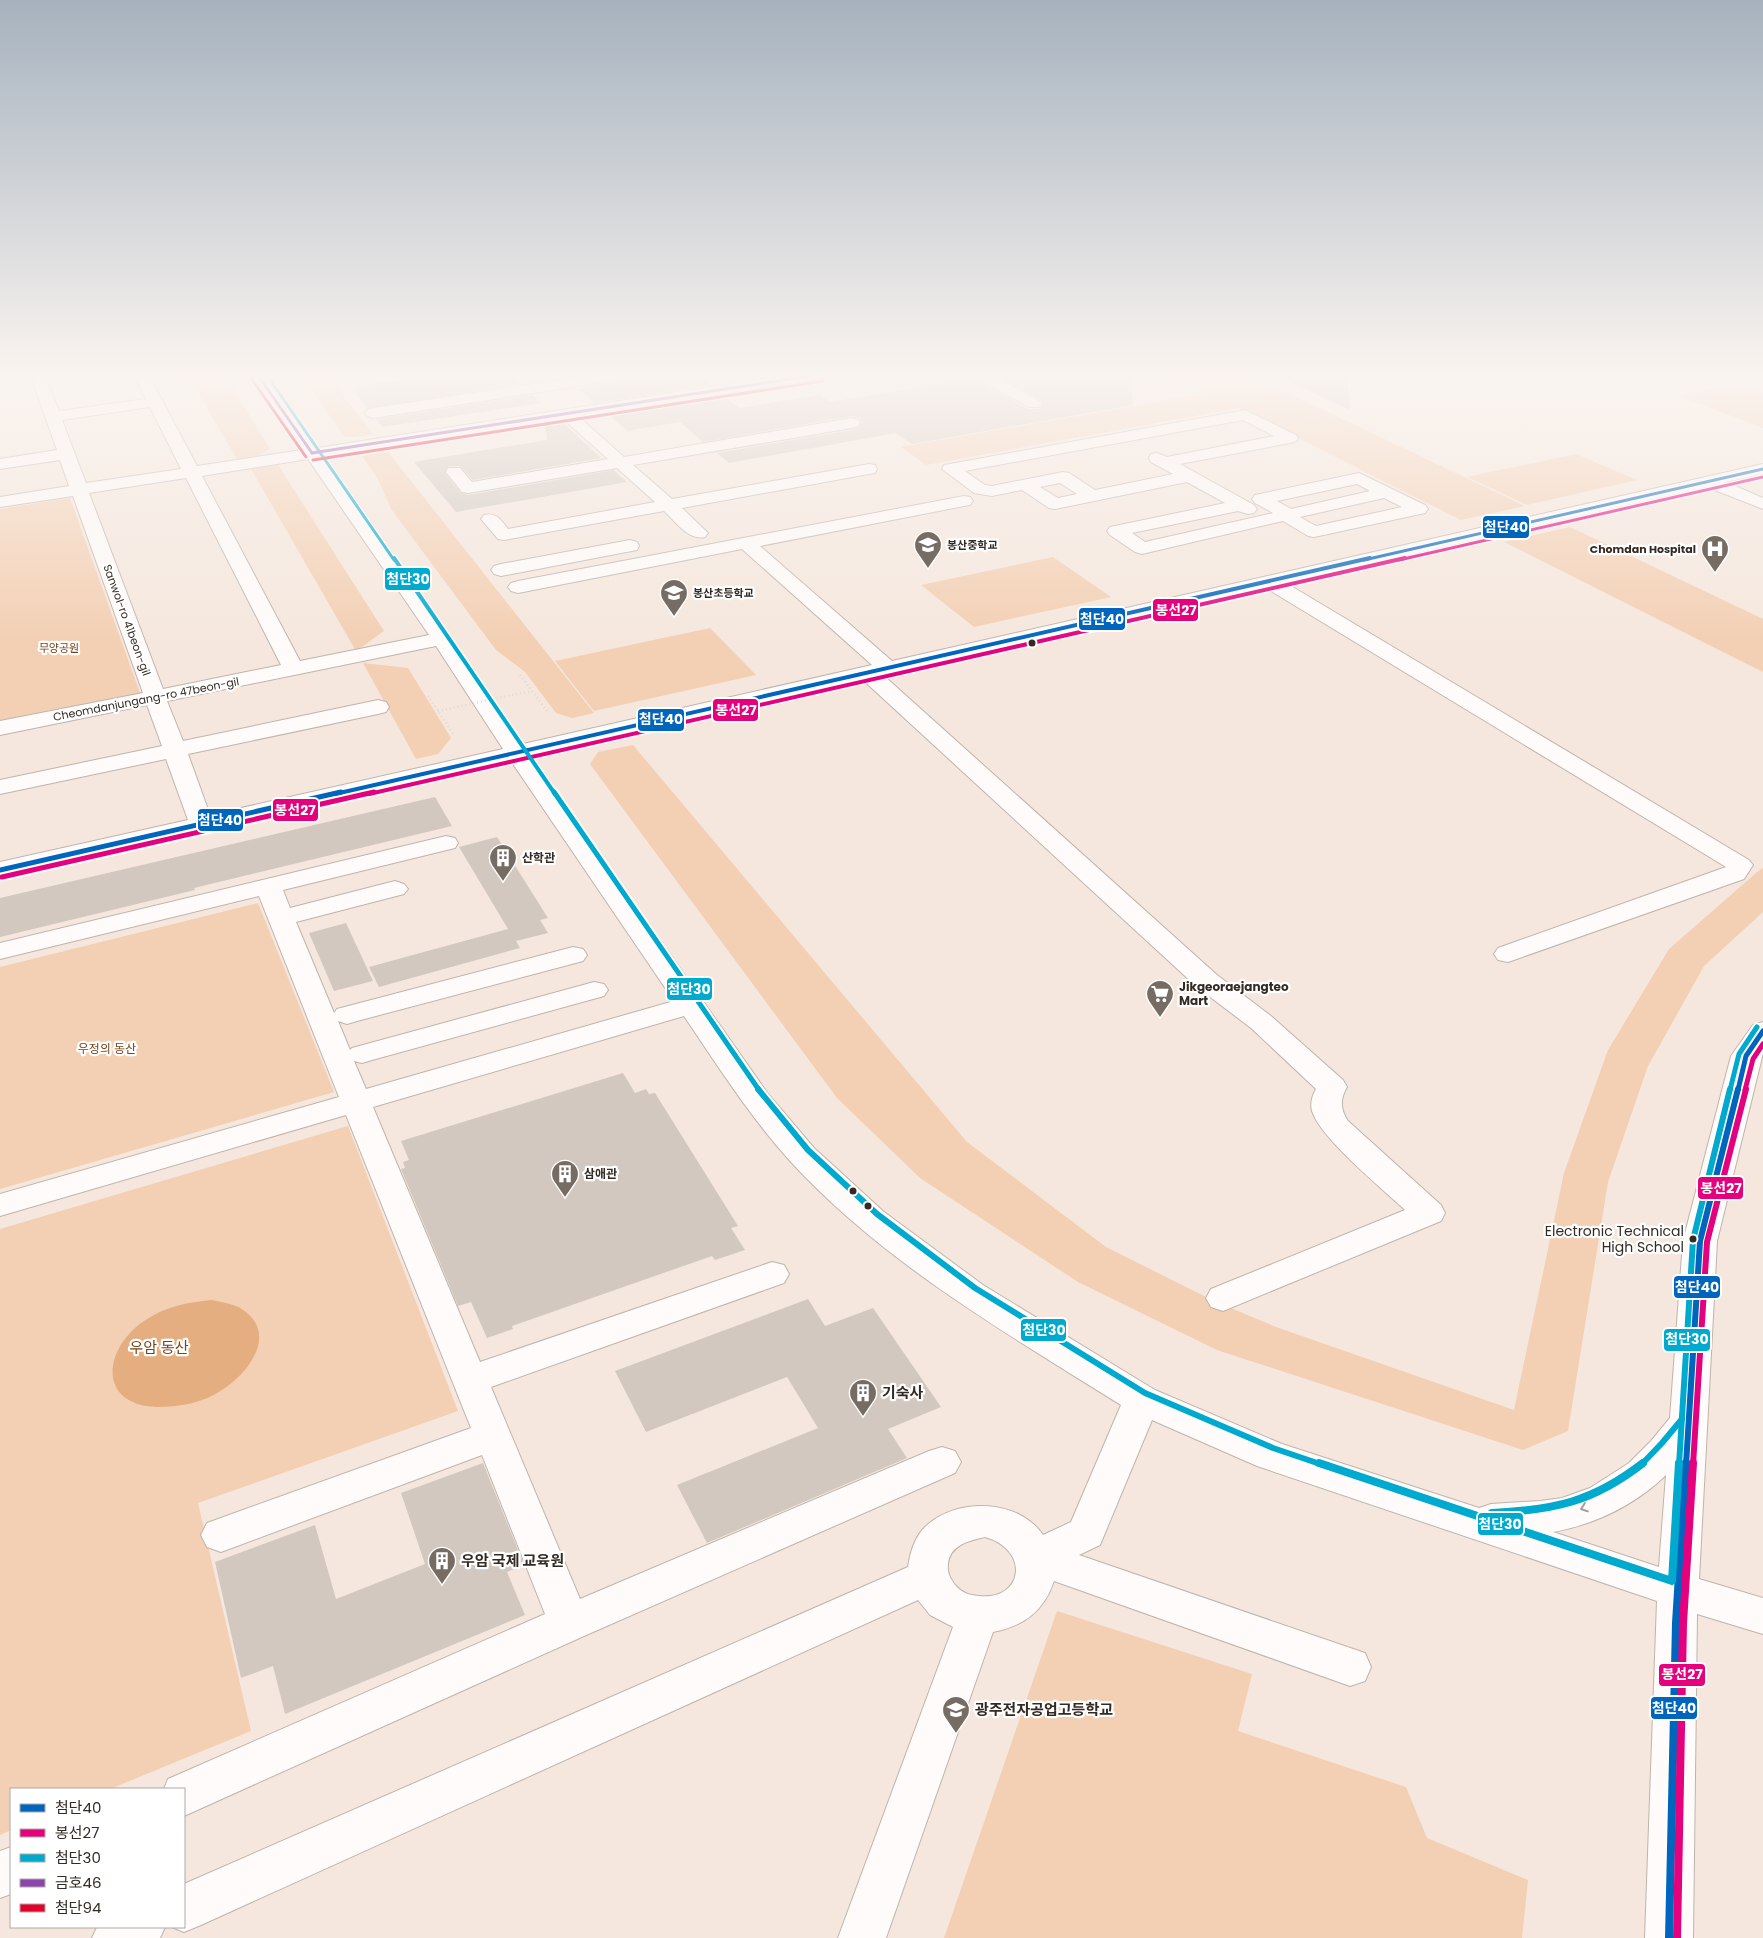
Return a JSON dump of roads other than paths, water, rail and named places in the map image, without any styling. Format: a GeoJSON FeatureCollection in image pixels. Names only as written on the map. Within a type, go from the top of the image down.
{"type":"FeatureCollection","features":[{"type":"Feature","properties":{"kind":"street","name":"Sanwol-ro 41beon-gil"},"geometry":{"type":"LineString","coordinates":[[70,464],[202,825]]}},
{"type":"Feature","properties":{"kind":"street"},"geometry":{"type":"LineString","coordinates":[[187,464],[292,670]]}},
{"type":"Feature","properties":{"kind":"street"},"geometry":{"type":"LineString","coordinates":[[0,502],[239,464]]}},
{"type":"Feature","properties":{"kind":"street"},"geometry":{"type":"LineString","coordinates":[[320,464],[442,639],[517,752],[757,1101],[803,1155],[872,1220],[971,1294],[1142,1400],[1270,1455],[1679,1591],[1763,1616]]}},
{"type":"Feature","properties":{"kind":"street"},"geometry":{"type":"LineString","coordinates":[[473,469],[454,472],[468,488],[607,464]]}},
{"type":"Feature","properties":{"kind":"street"},"geometry":{"type":"LineString","coordinates":[[624,464],[699,533]]}},
{"type":"Feature","properties":{"kind":"street"},"geometry":{"type":"LineString","coordinates":[[509,516],[490,519],[504,535],[869,468],[863,464]]}},
{"type":"Feature","properties":{"kind":"street"},"geometry":{"type":"LineString","coordinates":[[975,464],[950,469],[983,490],[992,491],[1063,478],[1092,496]]}},
{"type":"Feature","properties":{"kind":"street"},"geometry":{"type":"LineString","coordinates":[[1168,464],[1345,564]]}},
{"type":"Feature","properties":{"kind":"street"},"geometry":{"type":"LineString","coordinates":[[0,870],[1763,469]]}},
{"type":"Feature","properties":{"kind":"street"},"geometry":{"type":"LineString","coordinates":[[1026,484],[1054,504],[1189,476]]}},
{"type":"Feature","properties":{"kind":"street"},"geometry":{"type":"LineString","coordinates":[[1359,478],[1419,509],[1314,532],[1290,519],[1288,514],[1261,498],[1359,478]]}},
{"type":"Feature","properties":{"kind":"street"},"geometry":{"type":"LineString","coordinates":[[1708,481],[1763,504]]}},
{"type":"Feature","properties":{"kind":"street"},"geometry":{"type":"LineString","coordinates":[[633,494],[671,487]]}},
{"type":"Feature","properties":{"kind":"street"},"geometry":{"type":"LineString","coordinates":[[1241,505],[1116,531],[1142,548],[1268,521],[1288,514],[1387,492]]}},
{"type":"Feature","properties":{"kind":"street"},"geometry":{"type":"LineString","coordinates":[[518,587],[964,501]]}},
{"type":"Feature","properties":{"kind":"street"},"geometry":{"type":"LineString","coordinates":[[680,537],[719,529]]}},
{"type":"Feature","properties":{"kind":"street"},"geometry":{"type":"LineString","coordinates":[[746,543],[878,671],[1207,981],[1261,1022],[1332,1087],[1327,1094],[1325,1105],[1328,1116],[1337,1128],[1429,1213],[1223,1298]]}},
{"type":"Feature","properties":{"kind":"street"},"geometry":{"type":"LineString","coordinates":[[501,570],[643,544]]}},
{"type":"Feature","properties":{"kind":"street"},"geometry":{"type":"LineString","coordinates":[[1268,582],[1740,864],[1735,874],[1508,954]]}},
{"type":"Feature","properties":{"kind":"street","name":"Cheomdanjungang-ro 47beon-gil"},"geometry":{"type":"LineString","coordinates":[[0,728],[442,639]]}},
{"type":"Feature","properties":{"kind":"street"},"geometry":{"type":"LineString","coordinates":[[0,787],[378,707]]}},
{"type":"Feature","properties":{"kind":"street"},"geometry":{"type":"LineString","coordinates":[[0,951],[446,843]]}},
{"type":"Feature","properties":{"kind":"street"},"geometry":{"type":"LineString","coordinates":[[268,886],[569,1623]]}},
{"type":"Feature","properties":{"kind":"street"},"geometry":{"type":"LineString","coordinates":[[281,918],[395,889]]}},
{"type":"Feature","properties":{"kind":"street"},"geometry":{"type":"LineString","coordinates":[[347,1015],[458,979],[573,955]]}},
{"type":"Feature","properties":{"kind":"street"},"geometry":{"type":"LineString","coordinates":[[458,979],[500,1060]]}},
{"type":"Feature","properties":{"kind":"street"},"geometry":{"type":"LineString","coordinates":[[362,1054],[594,990]]}},
{"type":"Feature","properties":{"kind":"street"},"geometry":{"type":"LineString","coordinates":[[0,1205],[691,1005]]}},
{"type":"Feature","properties":{"kind":"street"},"geometry":{"type":"LineString","coordinates":[[1669,1938],[1676,1623],[1700,1241],[1746,1056],[1763,1031]]}},
{"type":"Feature","properties":{"kind":"street"},"geometry":{"type":"LineString","coordinates":[[470,1380],[772,1274]]}},
{"type":"Feature","properties":{"kind":"street"},"geometry":{"type":"LineString","coordinates":[[1035,1557],[1086,1533],[1142,1400]]}},
{"type":"Feature","properties":{"kind":"street"},"geometry":{"type":"LineString","coordinates":[[1465,1520],[1526,1520],[1564,1515],[1595,1504],[1625,1487],[1661,1456],[1688,1423]]}},
{"type":"Feature","properties":{"kind":"street"},"geometry":{"type":"LineString","coordinates":[[221,1535],[492,1436]]}},
{"type":"Feature","properties":{"kind":"street"},"geometry":{"type":"LineString","coordinates":[[185,1794],[569,1623],[942,1462]]}},
{"type":"Feature","properties":{"kind":"street"},"geometry":{"type":"LineString","coordinates":[[985,1521],[1002,1525],[1016,1532],[1028,1544],[1035,1557],[1037,1572],[1033,1587],[1025,1599],[1012,1609],[996,1614],[978,1615],[960,1611],[946,1603],[934,1591],[928,1577],[927,1562],[931,1548],[940,1536],[953,1527],[968,1522],[985,1521]]}},
{"type":"Feature","properties":{"kind":"street"},"geometry":{"type":"LineString","coordinates":[[1035,1557],[1350,1667]]}},
{"type":"Feature","properties":{"kind":"street"},"geometry":{"type":"LineString","coordinates":[[185,1908],[928,1577]]}},
{"type":"Feature","properties":{"kind":"street"},"geometry":{"type":"LineString","coordinates":[[862,1938],[978,1615]]}},
{"type":"Feature","properties":{"kind":"street"},"geometry":{"type":"LineString","coordinates":[[116,1938],[139,1928]]}},
{"type":"Feature","properties":{"kind":"place","name":"봉산중학교"},"geometry":{"type":"Point","coordinates":[928,569]}},
{"type":"Feature","properties":{"kind":"place","name":"Chomdan Hospital"},"geometry":{"type":"Point","coordinates":[1715,573]}},
{"type":"Feature","properties":{"kind":"place","name":"봉산초등학교"},"geometry":{"type":"Point","coordinates":[674,617]}},
{"type":"Feature","properties":{"kind":"place","name":"산학관"},"geometry":{"type":"Point","coordinates":[503,882]}},
{"type":"Feature","properties":{"kind":"place","name":"Jikgeoraejangteo Mart"},"geometry":{"type":"Point","coordinates":[1160,1018]}},
{"type":"Feature","properties":{"kind":"place","name":"삼애관"},"geometry":{"type":"Point","coordinates":[565,1198]}},
{"type":"Feature","properties":{"kind":"place","name":"Electronic Technical High School"},"geometry":{"type":"Point","coordinates":[1693,1239]}},
{"type":"Feature","properties":{"kind":"place","name":"기숙사"},"geometry":{"type":"Point","coordinates":[863,1417]}},
{"type":"Feature","properties":{"kind":"place","name":"우암 국제 교육원"},"geometry":{"type":"Point","coordinates":[442,1585]}},
{"type":"Feature","properties":{"kind":"place","name":"광주전자공업고등학교"},"geometry":{"type":"Point","coordinates":[956,1734]}},
{"type":"Feature","properties":{"kind":"park label","name":"무양공원"},"geometry":{"type":"Point","coordinates":[59,648]}},
{"type":"Feature","properties":{"kind":"park label","name":"우정의 동산"},"geometry":{"type":"Point","coordinates":[107,1049]}},
{"type":"Feature","properties":{"kind":"park label","name":"우암 동산"},"geometry":{"type":"Point","coordinates":[159,1348]}}]}
